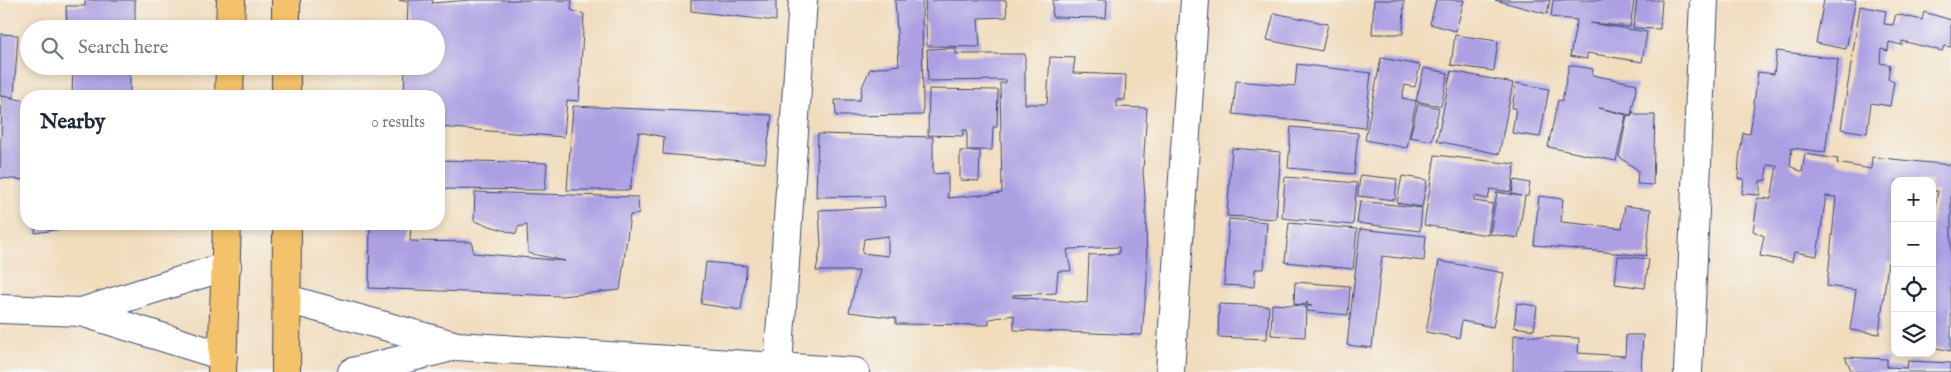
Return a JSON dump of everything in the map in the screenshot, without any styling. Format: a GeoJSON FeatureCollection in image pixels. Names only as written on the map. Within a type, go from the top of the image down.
{"type":"FeatureCollection","features":[{"type":"Feature","properties":{"kind":"main road"},"geometry":{"type":"LineString","coordinates":[[230,0],[230,20]]}},
{"type":"Feature","properties":{"kind":"main road"},"geometry":{"type":"LineString","coordinates":[[286,0],[286,20]]}},
{"type":"Feature","properties":{"kind":"main road"},"geometry":{"type":"LineString","coordinates":[[229,90],[230,75]]}},
{"type":"Feature","properties":{"kind":"main road"},"geometry":{"type":"LineString","coordinates":[[286,75],[286,90]]}},
{"type":"Feature","properties":{"kind":"main road"},"geometry":{"type":"LineString","coordinates":[[222,364],[227,230]]}},
{"type":"Feature","properties":{"kind":"main road"},"geometry":{"type":"LineString","coordinates":[[286,372],[287,230]]}},
{"type":"Feature","properties":{"kind":"street"},"geometry":{"type":"LineString","coordinates":[[778,366],[803,0]]}},
{"type":"Feature","properties":{"kind":"street"},"geometry":{"type":"LineString","coordinates":[[1170,372],[1196,0]]}},
{"type":"Feature","properties":{"kind":"street"},"geometry":{"type":"LineString","coordinates":[[1688,372],[1704,0]]}},
{"type":"Feature","properties":{"kind":"street"},"geometry":{"type":"LineString","coordinates":[[81,312],[227,266]]}},
{"type":"Feature","properties":{"kind":"street"},"geometry":{"type":"LineString","coordinates":[[287,299],[457,346],[855,372]]}},
{"type":"Feature","properties":{"kind":"street"},"geometry":{"type":"LineString","coordinates":[[0,309],[81,312],[222,364]]}},
{"type":"Feature","properties":{"kind":"street"},"geometry":{"type":"LineString","coordinates":[[352,372],[457,346]]}},
{"type":"Feature","properties":{"kind":"building"},"geometry":{"type":"Polygon","coordinates":[[[85,0],[135,0],[135,20],[67,20],[66,6],[85,6],[85,0]]]}},
{"type":"Feature","properties":{"kind":"building"},"geometry":{"type":"Polygon","coordinates":[[[399,0],[433,0],[432,3],[471,0],[572,0],[571,10],[584,14],[579,101],[567,100],[564,137],[445,127],[445,90],[404,90],[405,75],[445,75],[445,20],[407,20],[408,2],[399,0]]]}},
{"type":"Feature","properties":{"kind":"building"},"geometry":{"type":"Polygon","coordinates":[[[691,0],[776,0],[776,21],[691,11],[691,0]]]}},
{"type":"Feature","properties":{"kind":"building"},"geometry":{"type":"Polygon","coordinates":[[[895,0],[922,0],[923,115],[836,116],[835,100],[860,100],[862,87],[870,69],[899,65],[895,0]]]}},
{"type":"Feature","properties":{"kind":"building"},"geometry":{"type":"Polygon","coordinates":[[[925,0],[1006,0],[1007,17],[978,18],[980,47],[927,46],[925,0]]]}},
{"type":"Feature","properties":{"kind":"building"},"geometry":{"type":"Polygon","coordinates":[[[1053,0],[1107,0],[1106,18],[1052,17],[1053,0]]]}},
{"type":"Feature","properties":{"kind":"building"},"geometry":{"type":"Polygon","coordinates":[[[1374,0],[1404,0],[1403,34],[1372,34],[1374,0]]]}},
{"type":"Feature","properties":{"kind":"building"},"geometry":{"type":"Polygon","coordinates":[[[1436,0],[1464,0],[1456,31],[1430,24],[1436,0]]]}},
{"type":"Feature","properties":{"kind":"building"},"geometry":{"type":"Polygon","coordinates":[[[1495,0],[1550,0],[1547,14],[1495,0]]]}},
{"type":"Feature","properties":{"kind":"building"},"geometry":{"type":"Polygon","coordinates":[[[1553,0],[1634,0],[1630,27],[1590,23],[1647,32],[1642,62],[1587,53],[1587,59],[1570,56],[1577,20],[1551,17],[1553,0]]]}},
{"type":"Feature","properties":{"kind":"building"},"geometry":{"type":"Polygon","coordinates":[[[1637,0],[1662,0],[1660,29],[1633,28],[1637,0]]]}},
{"type":"Feature","properties":{"kind":"building"},"geometry":{"type":"Polygon","coordinates":[[[1824,0],[1856,0],[1846,49],[1816,43],[1824,0]]]}},
{"type":"Feature","properties":{"kind":"building"},"geometry":{"type":"Polygon","coordinates":[[[1860,6],[1886,11],[1884,24],[1893,25],[1896,14],[1922,20],[1924,12],[1951,20],[1951,47],[1944,46],[1942,51],[1902,41],[1902,45],[1889,42],[1888,51],[1881,49],[1880,63],[1890,65],[1888,79],[1894,82],[1890,106],[1871,103],[1867,133],[1841,129],[1860,6]]]}},
{"type":"Feature","properties":{"kind":"building"},"geometry":{"type":"Polygon","coordinates":[[[1274,13],[1328,24],[1322,51],[1267,40],[1274,13]]]}},
{"type":"Feature","properties":{"kind":"building"},"geometry":{"type":"Polygon","coordinates":[[[0,34],[18,35],[14,97],[0,96],[0,34]]]}},
{"type":"Feature","properties":{"kind":"building"},"geometry":{"type":"Polygon","coordinates":[[[1455,35],[1498,41],[1494,71],[1451,65],[1455,35]]]}},
{"type":"Feature","properties":{"kind":"building"},"geometry":{"type":"Polygon","coordinates":[[[956,48],[956,54],[1025,54],[1025,104],[1047,104],[1050,57],[1075,58],[1073,73],[1126,75],[1125,100],[1117,100],[1117,107],[1147,108],[1143,170],[1146,211],[1147,280],[1142,335],[1014,330],[1014,315],[989,319],[989,325],[896,324],[896,318],[849,312],[859,271],[816,271],[821,245],[819,210],[885,207],[884,196],[816,197],[818,134],[933,137],[933,174],[948,173],[948,198],[1002,193],[1000,83],[1006,83],[1006,80],[928,81],[927,49],[956,48]],[[888,236],[864,239],[862,253],[888,256],[888,236]],[[1119,247],[1067,250],[1071,271],[1058,271],[1056,293],[1013,295],[1013,297],[1087,303],[1089,255],[1119,254],[1119,247]]]}},
{"type":"Feature","properties":{"kind":"building"},"geometry":{"type":"Polygon","coordinates":[[[1777,51],[1838,59],[1825,152],[1792,148],[1790,166],[1802,172],[1805,154],[1838,159],[1837,163],[1871,169],[1872,157],[1951,165],[1951,351],[1936,348],[1936,201],[1938,191],[1936,191],[1936,177],[1891,177],[1891,263],[1888,262],[1879,334],[1850,330],[1856,290],[1827,286],[1836,197],[1826,196],[1817,256],[1794,252],[1792,262],[1760,256],[1764,236],[1753,231],[1758,198],[1771,199],[1777,166],[1767,165],[1766,180],[1760,181],[1760,195],[1742,194],[1744,179],[1738,179],[1739,160],[1743,133],[1750,134],[1758,72],[1774,74],[1777,51]]]}},
{"type":"Feature","properties":{"kind":"building"},"geometry":{"type":"Polygon","coordinates":[[[1381,58],[1420,65],[1415,87],[1405,85],[1402,98],[1416,101],[1407,148],[1365,140],[1381,58]]]}},
{"type":"Feature","properties":{"kind":"building"},"geometry":{"type":"Polygon","coordinates":[[[1297,64],[1371,73],[1365,128],[1233,114],[1236,81],[1295,86],[1297,64]]]}},
{"type":"Feature","properties":{"kind":"building"},"geometry":{"type":"Polygon","coordinates":[[[1569,65],[1593,69],[1592,75],[1637,84],[1631,115],[1599,108],[1626,115],[1616,161],[1548,147],[1558,100],[1562,101],[1569,65]]]}},
{"type":"Feature","properties":{"kind":"building"},"geometry":{"type":"Polygon","coordinates":[[[1424,68],[1448,73],[1441,106],[1416,101],[1424,68]]]}},
{"type":"Feature","properties":{"kind":"building"},"geometry":{"type":"Polygon","coordinates":[[[1451,71],[1513,83],[1499,154],[1437,141],[1451,71]]]}},
{"type":"Feature","properties":{"kind":"building"},"geometry":{"type":"Polygon","coordinates":[[[73,75],[130,75],[130,90],[72,90],[73,75]]]}},
{"type":"Feature","properties":{"kind":"building"},"geometry":{"type":"Polygon","coordinates":[[[1516,83],[1549,89],[1540,137],[1512,133],[1516,108],[1512,108],[1516,83]]]}},
{"type":"Feature","properties":{"kind":"building"},"geometry":{"type":"Polygon","coordinates":[[[929,89],[998,90],[997,127],[993,127],[992,150],[967,150],[967,130],[963,130],[963,136],[928,135],[929,89]]]}},
{"type":"Feature","properties":{"kind":"building"},"geometry":{"type":"Polygon","coordinates":[[[2,96],[20,100],[20,180],[0,178],[2,96]]]}},
{"type":"Feature","properties":{"kind":"building"},"geometry":{"type":"Polygon","coordinates":[[[1418,103],[1439,108],[1432,141],[1410,137],[1418,103]]]}},
{"type":"Feature","properties":{"kind":"building"},"geometry":{"type":"Polygon","coordinates":[[[573,106],[772,115],[765,163],[663,154],[664,137],[639,132],[630,190],[567,190],[573,106]]]}},
{"type":"Feature","properties":{"kind":"building"},"geometry":{"type":"Polygon","coordinates":[[[1633,111],[1635,115],[1655,115],[1653,185],[1637,184],[1638,170],[1619,157],[1627,115],[1631,116],[1633,111]]]}},
{"type":"Feature","properties":{"kind":"building"},"geometry":{"type":"Polygon","coordinates":[[[1291,127],[1358,133],[1354,174],[1288,168],[1291,127]]]}},
{"type":"Feature","properties":{"kind":"building"},"geometry":{"type":"Polygon","coordinates":[[[1232,148],[1281,152],[1276,219],[1227,216],[1232,148]]]}},
{"type":"Feature","properties":{"kind":"building"},"geometry":{"type":"Polygon","coordinates":[[[960,151],[980,151],[979,181],[960,180],[960,151]]]}},
{"type":"Feature","properties":{"kind":"building"},"geometry":{"type":"Polygon","coordinates":[[[1435,155],[1515,164],[1511,192],[1490,189],[1488,199],[1474,196],[1474,201],[1493,204],[1488,235],[1424,225],[1435,155]]]}},
{"type":"Feature","properties":{"kind":"building"},"geometry":{"type":"Polygon","coordinates":[[[445,160],[547,163],[545,190],[445,189],[445,160]]]}},
{"type":"Feature","properties":{"kind":"building"},"geometry":{"type":"Polygon","coordinates":[[[1360,175],[1397,179],[1395,200],[1358,196],[1360,175]]]}},
{"type":"Feature","properties":{"kind":"building"},"geometry":{"type":"Polygon","coordinates":[[[1402,176],[1427,180],[1422,207],[1397,203],[1402,176]]]}},
{"type":"Feature","properties":{"kind":"building"},"geometry":{"type":"Polygon","coordinates":[[[1285,177],[1357,183],[1353,225],[1282,218],[1285,177]]]}},
{"type":"Feature","properties":{"kind":"building"},"geometry":{"type":"Polygon","coordinates":[[[1514,180],[1530,183],[1528,196],[1525,196],[1518,238],[1490,234],[1497,192],[1521,196],[1512,194],[1514,180]]]}},
{"type":"Feature","properties":{"kind":"building"},"geometry":{"type":"Polygon","coordinates":[[[475,192],[638,197],[639,214],[630,215],[620,290],[561,296],[369,288],[370,230],[411,230],[410,241],[472,242],[473,253],[565,261],[528,253],[527,225],[518,227],[516,234],[474,221],[475,192]]]}},
{"type":"Feature","properties":{"kind":"building"},"geometry":{"type":"Polygon","coordinates":[[[1539,196],[1563,199],[1561,222],[1622,228],[1625,206],[1651,209],[1646,256],[1534,245],[1539,196]]]}},
{"type":"Feature","properties":{"kind":"building"},"geometry":{"type":"Polygon","coordinates":[[[1360,201],[1422,208],[1420,231],[1357,223],[1360,201]]]}},
{"type":"Feature","properties":{"kind":"building"},"geometry":{"type":"Polygon","coordinates":[[[1229,219],[1267,222],[1264,269],[1255,269],[1254,287],[1224,285],[1229,219]]]}},
{"type":"Feature","properties":{"kind":"building"},"geometry":{"type":"Polygon","coordinates":[[[1289,223],[1357,229],[1353,269],[1285,262],[1289,223]]]}},
{"type":"Feature","properties":{"kind":"building"},"geometry":{"type":"Polygon","coordinates":[[[1360,229],[1426,236],[1424,261],[1382,256],[1372,348],[1347,345],[1360,229]]]}},
{"type":"Feature","properties":{"kind":"building"},"geometry":{"type":"Polygon","coordinates":[[[35,230],[55,230],[35,233],[35,230]]]}},
{"type":"Feature","properties":{"kind":"building"},"geometry":{"type":"Polygon","coordinates":[[[1618,256],[1649,259],[1645,288],[1615,284],[1618,256]]]}},
{"type":"Feature","properties":{"kind":"building"},"geometry":{"type":"Polygon","coordinates":[[[1439,261],[1504,273],[1493,327],[1462,321],[1459,338],[1426,332],[1439,261]]]}},
{"type":"Feature","properties":{"kind":"building"},"geometry":{"type":"Polygon","coordinates":[[[706,262],[747,266],[741,310],[701,304],[706,262]]]}},
{"type":"Feature","properties":{"kind":"building"},"geometry":{"type":"Polygon","coordinates":[[[1295,282],[1350,286],[1348,315],[1307,311],[1307,306],[1312,306],[1307,305],[1307,302],[1306,305],[1294,304],[1295,282]]]}},
{"type":"Feature","properties":{"kind":"building"},"geometry":{"type":"Polygon","coordinates":[[[1517,303],[1537,306],[1534,330],[1514,327],[1517,303]]]}},
{"type":"Feature","properties":{"kind":"building"},"geometry":{"type":"Polygon","coordinates":[[[1219,304],[1269,306],[1267,339],[1218,337],[1219,304]]]}},
{"type":"Feature","properties":{"kind":"building"},"geometry":{"type":"Polygon","coordinates":[[[1272,304],[1306,306],[1305,337],[1271,335],[1272,304]]]}},
{"type":"Feature","properties":{"kind":"building"},"geometry":{"type":"Polygon","coordinates":[[[1514,335],[1579,338],[1578,353],[1625,356],[1626,335],[1643,335],[1641,372],[1513,372],[1514,335]]]}},
{"type":"Feature","properties":{"kind":"building"},"geometry":{"type":"Polygon","coordinates":[[[1845,357],[1887,359],[1887,367],[1907,368],[1908,361],[1951,363],[1951,372],[1852,372],[1845,357]]]}}]}
